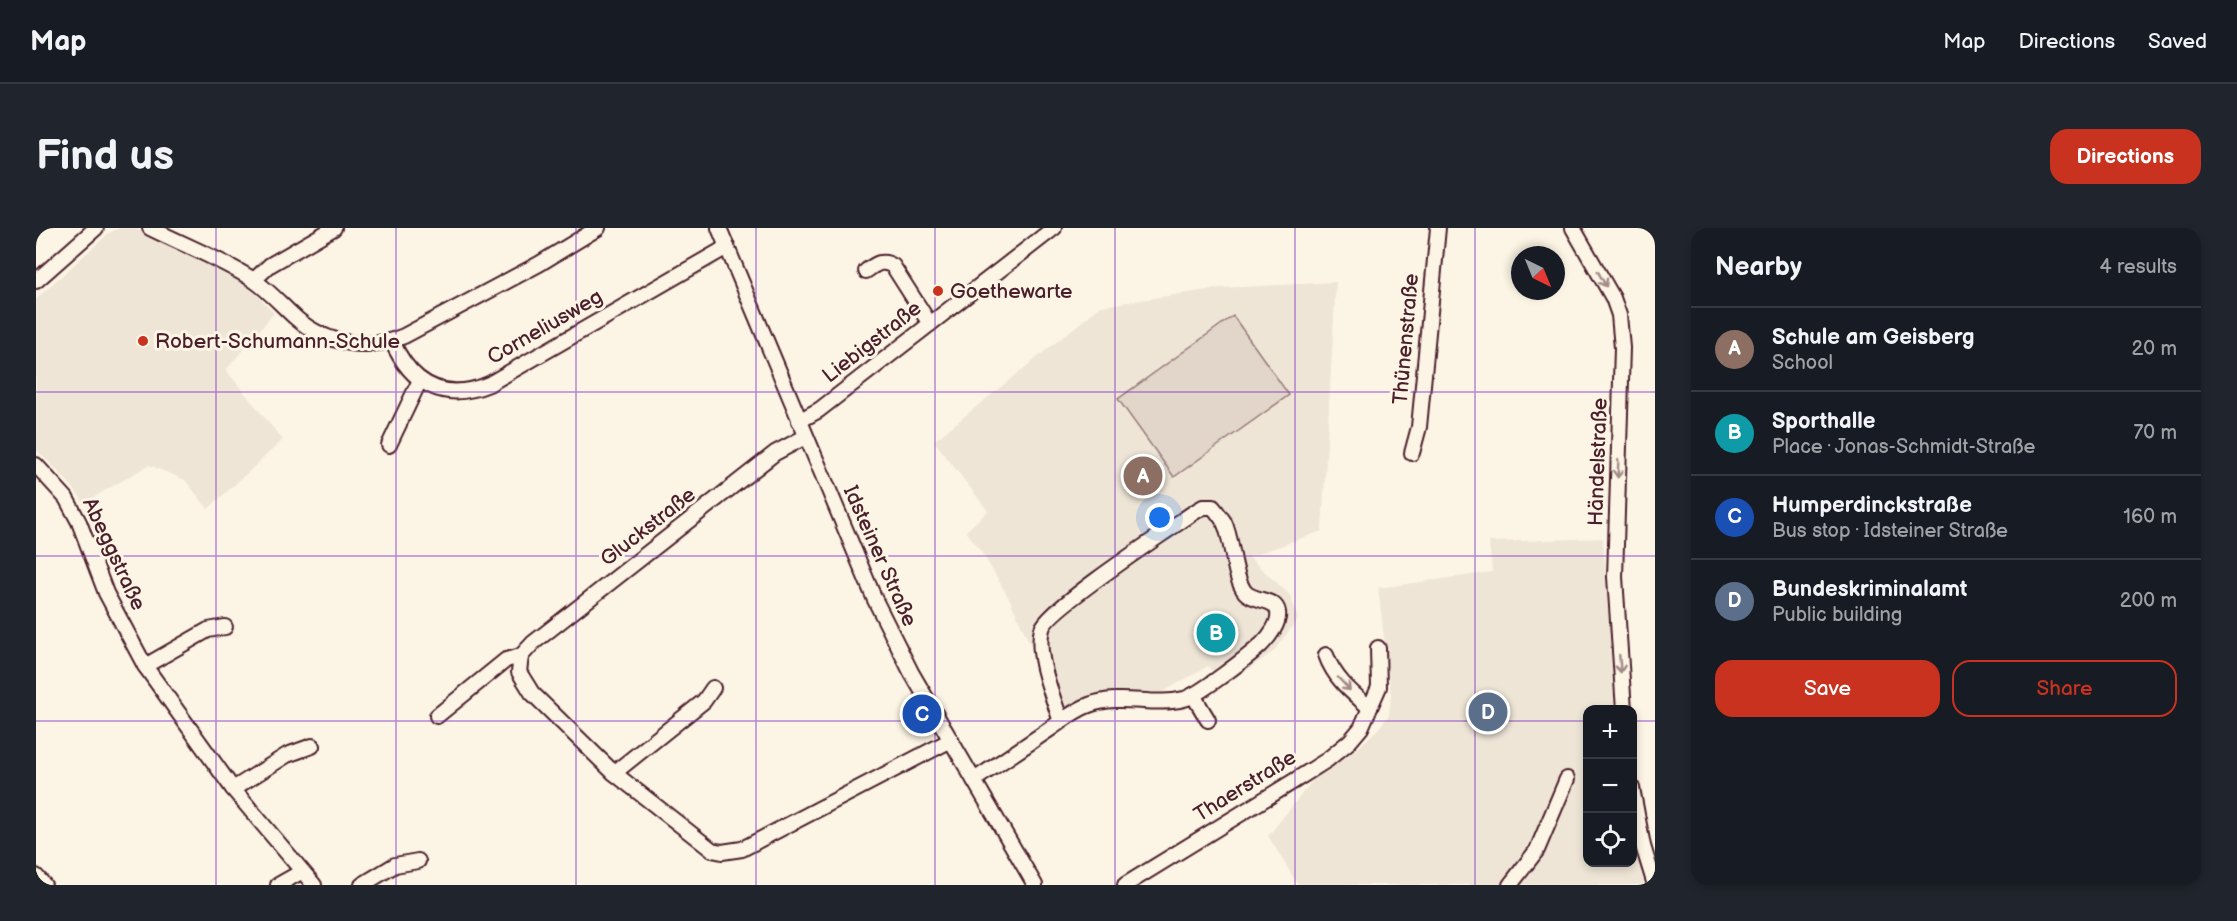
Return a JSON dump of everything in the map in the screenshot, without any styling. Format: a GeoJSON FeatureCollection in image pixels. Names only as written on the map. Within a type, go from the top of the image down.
{"type":"FeatureCollection","features":[{"type":"Feature","properties":{"kind":"street"},"geometry":{"type":"LineString","coordinates":[[36,282],[96,228]]}},
{"type":"Feature","properties":{"kind":"street"},"geometry":{"type":"LineString","coordinates":[[150,228],[254,280],[298,320],[323,336],[349,343],[368,344],[392,341],[539,264],[598,228]]}},
{"type":"Feature","properties":{"kind":"street"},"geometry":{"type":"LineString","coordinates":[[254,280],[270,265],[334,228]]}},
{"type":"Feature","properties":{"kind":"street","name":"Idsteiner Straße"},"geometry":{"type":"LineString","coordinates":[[718,228],[855,557],[892,636],[1035,885]]}},
{"type":"Feature","properties":{"kind":"street","name":"Liebigstraße"},"geometry":{"type":"LineString","coordinates":[[799,421],[819,410],[1054,228]]}},
{"type":"Feature","properties":{"kind":"street","name":"Thünenstraße"},"geometry":{"type":"LineString","coordinates":[[1412,453],[1419,427],[1437,228]]}},
{"type":"Feature","properties":{"kind":"street","name":"Händelstraße"},"geometry":{"type":"LineString","coordinates":[[1573,228],[1613,298],[1619,315],[1622,348],[1615,577],[1624,705]]}},
{"type":"Feature","properties":{"kind":"street","name":"Corneliusweg"},"geometry":{"type":"LineString","coordinates":[[392,341],[407,368],[420,380],[429,386],[447,391],[465,391],[489,384],[726,247]]}},
{"type":"Feature","properties":{"kind":"street"},"geometry":{"type":"LineString","coordinates":[[867,271],[877,263],[886,262],[893,266],[930,324]]}},
{"type":"Feature","properties":{"kind":"street"},"geometry":{"type":"LineString","coordinates":[[388,445],[420,380]]}},
{"type":"Feature","properties":{"kind":"street","name":"Gluckstraße"},"geometry":{"type":"LineString","coordinates":[[437,716],[506,660],[521,656],[533,644],[775,453],[805,437]]}},
{"type":"Feature","properties":{"kind":"street","name":"Abeggstraße"},"geometry":{"type":"LineString","coordinates":[[36,465],[66,498],[79,522],[106,593],[145,666],[233,789],[300,872],[314,885]]}},
{"type":"Feature","properties":{"kind":"street"},"geometry":{"type":"LineString","coordinates":[[974,780],[1061,722],[1081,708],[1100,702],[1122,700],[1186,699],[1264,642],[1274,628],[1279,616],[1278,609],[1273,603],[1252,597],[1245,591],[1235,565],[1224,522],[1213,507],[1203,507],[1109,571],[1046,620],[1041,633],[1043,667],[1061,722]]}},
{"type":"Feature","properties":{"kind":"street"},"geometry":{"type":"LineString","coordinates":[[145,666],[208,630],[225,627]]}},
{"type":"Feature","properties":{"kind":"street","name":"Thaerstraße"},"geometry":{"type":"LineString","coordinates":[[1125,885],[1327,760],[1356,735],[1370,708],[1380,681],[1378,648]]}},
{"type":"Feature","properties":{"kind":"street"},"geometry":{"type":"LineString","coordinates":[[1326,655],[1330,666],[1343,685],[1370,708]]}},
{"type":"Feature","properties":{"kind":"street"},"geometry":{"type":"LineString","coordinates":[[521,656],[519,672],[532,693],[614,773],[702,844],[712,850],[722,852],[742,849],[951,740]]}},
{"type":"Feature","properties":{"kind":"street"},"geometry":{"type":"LineString","coordinates":[[614,773],[704,701],[713,688]]}},
{"type":"Feature","properties":{"kind":"street"},"geometry":{"type":"LineString","coordinates":[[1193,696],[1208,720]]}},
{"type":"Feature","properties":{"kind":"street"},"geometry":{"type":"LineString","coordinates":[[233,789],[287,755],[312,746]]}},
{"type":"Feature","properties":{"kind":"street"},"geometry":{"type":"LineString","coordinates":[[1510,885],[1537,850],[1567,779]]}},
{"type":"Feature","properties":{"kind":"street"},"geometry":{"type":"LineString","coordinates":[[1637,813],[1643,846],[1655,885]]}},
{"type":"Feature","properties":{"kind":"street"},"geometry":{"type":"LineString","coordinates":[[362,885],[394,865],[418,861]]}},
{"type":"Feature","properties":{"kind":"street"},"geometry":{"type":"LineString","coordinates":[[278,885],[300,872]]}},
{"type":"Feature","properties":{"kind":"street"},"geometry":{"type":"LineString","coordinates":[[36,876],[44,885]]}},
{"type":"Feature","properties":{"kind":"shaded area","name":"Robert-Schumann-Schule"},"geometry":{"type":"Polygon","coordinates":[[[119,228],[135,228],[247,285],[274,313],[226,370],[283,440],[208,509],[185,480],[149,465],[84,503],[71,485],[36,449],[36,299],[109,233],[119,228]]]}},
{"type":"Feature","properties":{"kind":"shaded area"},"geometry":{"type":"Polygon","coordinates":[[[1336,282],[1322,531],[1249,557],[1290,595],[1298,619],[1273,652],[1224,686],[1208,666],[1163,692],[1114,693],[1081,699],[1052,716],[1033,651],[1010,600],[966,531],[988,511],[934,441],[1101,306],[1220,288],[1336,282]]]}},
{"type":"Feature","properties":{"kind":"shaded area"},"geometry":{"type":"Polygon","coordinates":[[[1233,316],[1289,395],[1174,477],[1118,399],[1233,316]]]}},
{"type":"Feature","properties":{"kind":"shaded area"},"geometry":{"type":"Polygon","coordinates":[[[1603,538],[1615,705],[1583,705],[1583,867],[1637,867],[1637,857],[1644,885],[1298,885],[1268,836],[1313,780],[1358,748],[1389,715],[1391,695],[1378,588],[1492,572],[1489,542],[1603,538]]]}},
{"type":"Feature","properties":{"kind":"place","name":"Goethewarte"},"geometry":{"type":"Point","coordinates":[938,291]}},
{"type":"Feature","properties":{"kind":"place","name":"Robert-Schumann-Schule"},"geometry":{"type":"Point","coordinates":[143,341]}},
{"type":"Feature","properties":{"kind":"place","name":"Schule am Geisberg"},"geometry":{"type":"Point","coordinates":[1143,476]}},
{"type":"Feature","properties":{"kind":"place","name":"Sporthalle"},"geometry":{"type":"Point","coordinates":[1216,633]}},
{"type":"Feature","properties":{"kind":"place","name":"Bundeskriminalamt"},"geometry":{"type":"Point","coordinates":[1488,712]}},
{"type":"Feature","properties":{"kind":"place","name":"Humperdinckstraße"},"geometry":{"type":"Point","coordinates":[922,714]}}]}
